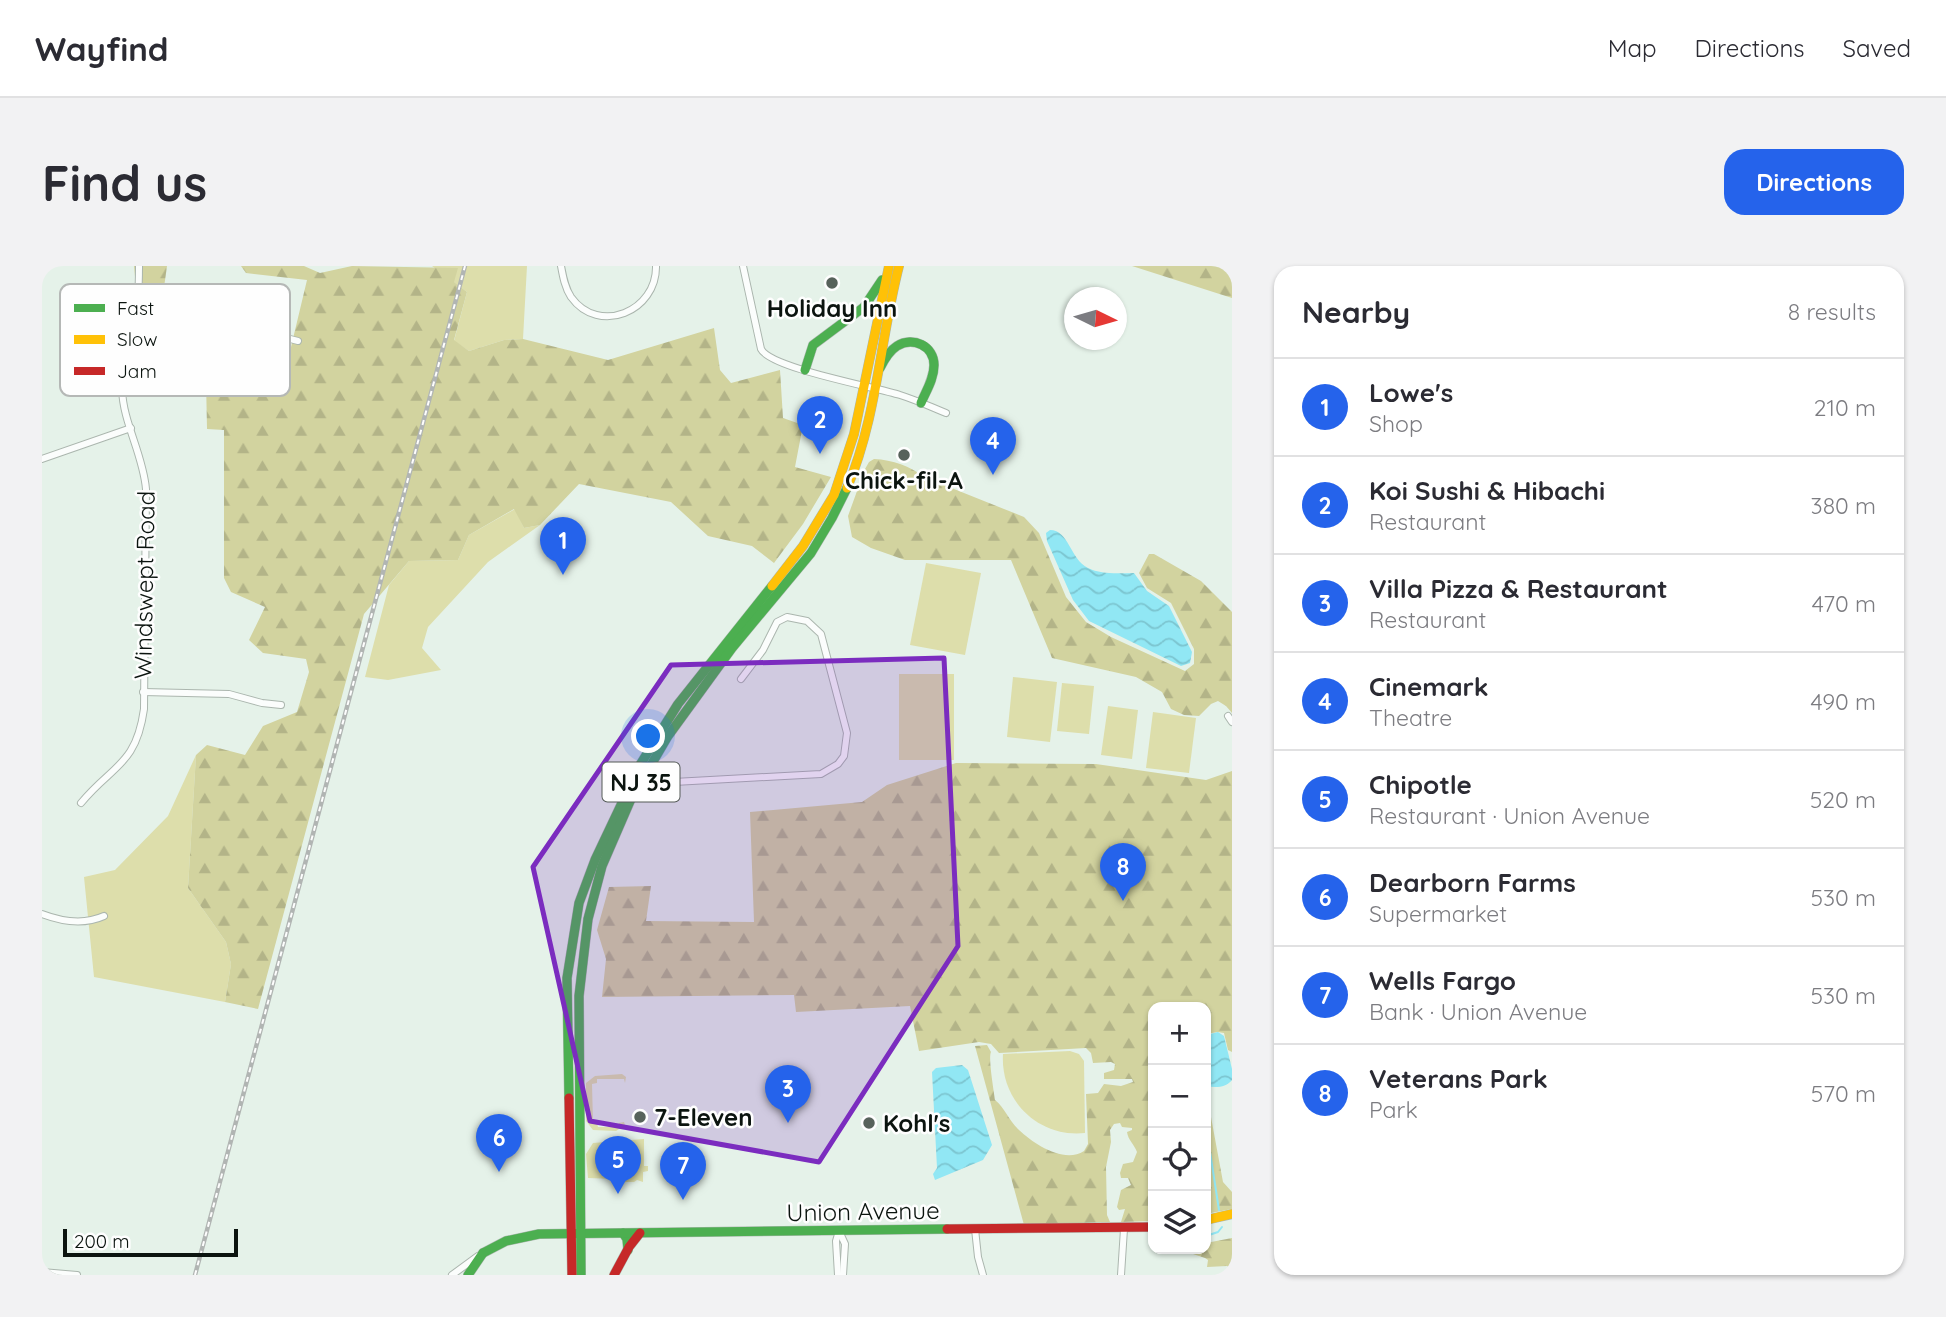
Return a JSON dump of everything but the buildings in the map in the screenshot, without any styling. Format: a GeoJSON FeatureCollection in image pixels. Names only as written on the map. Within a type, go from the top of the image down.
{"type":"FeatureCollection","features":[{"type":"Feature","properties":{"kind":"main road"},"geometry":{"type":"LineString","coordinates":[[804,370],[813,345],[864,307],[892,267]]}},
{"type":"Feature","properties":{"kind":"main road","name":"NJ 35"},"geometry":{"type":"LineString","coordinates":[[580,1275],[568,978],[572,940],[586,880],[639,765],[678,704],[803,547],[825,513],[843,471],[870,387],[876,377],[892,267]]}},
{"type":"Feature","properties":{"kind":"main road","name":"NJ 35"},"geometry":{"type":"LineString","coordinates":[[570,1275],[577,1233],[580,957],[588,911],[602,864],[626,808],[664,742],[737,643],[825,532],[853,475],[865,437],[870,387],[892,267]]}},
{"type":"Feature","properties":{"kind":"main road"},"geometry":{"type":"LineString","coordinates":[[876,377],[886,357],[899,345],[911,342],[922,344],[930,351],[934,367],[921,403]]}},
{"type":"Feature","properties":{"kind":"main road"},"geometry":{"type":"LineString","coordinates":[[663,779],[656,769],[664,742]]}},
{"type":"Feature","properties":{"kind":"main road"},"geometry":{"type":"LineString","coordinates":[[626,808],[650,780],[663,779]]}},
{"type":"Feature","properties":{"kind":"main road"},"geometry":{"type":"LineString","coordinates":[[1211,1219],[1232,1214]]}},
{"type":"Feature","properties":{"kind":"main road","name":"Union Avenue"},"geometry":{"type":"LineString","coordinates":[[482,1253],[506,1241],[539,1234],[1148,1227]]}},
{"type":"Feature","properties":{"kind":"main road"},"geometry":{"type":"LineString","coordinates":[[623,1233],[627,1239],[628,1250]]}},
{"type":"Feature","properties":{"kind":"main road"},"geometry":{"type":"LineString","coordinates":[[614,1275],[640,1233]]}},
{"type":"Feature","properties":{"kind":"main road"},"geometry":{"type":"LineString","coordinates":[[468,1275],[482,1253]]}},
{"type":"Feature","properties":{"kind":"street","name":"Windswept Road"},"geometry":{"type":"LineString","coordinates":[[139,266],[139,284]]}},
{"type":"Feature","properties":{"kind":"street"},"geometry":{"type":"LineString","coordinates":[[561,266],[570,295],[582,308],[603,316],[621,315],[634,310],[647,297],[654,282],[656,266]]}},
{"type":"Feature","properties":{"kind":"street"},"geometry":{"type":"LineString","coordinates":[[743,266],[763,353],[769,359],[870,387],[946,413]]}},
{"type":"Feature","properties":{"kind":"street"},"geometry":{"type":"LineString","coordinates":[[290,339],[298,341]]}},
{"type":"Feature","properties":{"kind":"street","name":"Windswept Road"},"geometry":{"type":"LineString","coordinates":[[81,803],[93,788],[117,769],[131,750],[142,722],[146,489],[144,468],[123,396]]}},
{"type":"Feature","properties":{"kind":"street"},"geometry":{"type":"LineString","coordinates":[[42,459],[131,428]]}},
{"type":"Feature","properties":{"kind":"street"},"geometry":{"type":"LineString","coordinates":[[663,779],[674,782],[821,774],[838,764],[844,756],[847,733],[821,634],[807,621],[787,617],[777,622],[763,650],[741,679]]}},
{"type":"Feature","properties":{"kind":"street"},"geometry":{"type":"LineString","coordinates":[[143,692],[229,694],[281,705]]}},
{"type":"Feature","properties":{"kind":"street"},"geometry":{"type":"LineString","coordinates":[[42,914],[82,922],[91,922],[104,916]]}},
{"type":"Feature","properties":{"kind":"street"},"geometry":{"type":"LineString","coordinates":[[975,1229],[983,1275]]}},
{"type":"Feature","properties":{"kind":"street"},"geometry":{"type":"LineString","coordinates":[[1121,1275],[1124,1229]]}},
{"type":"Feature","properties":{"kind":"street"},"geometry":{"type":"LineString","coordinates":[[839,1231],[845,1244],[840,1275]]}},
{"type":"Feature","properties":{"kind":"street"},"geometry":{"type":"LineString","coordinates":[[452,1275],[482,1253]]}},
{"type":"Feature","properties":{"kind":"street"},"geometry":{"type":"LineString","coordinates":[[42,1272],[77,1275]]}},
{"type":"Feature","properties":{"kind":"highlighted area"},"geometry":{"type":"Polygon","coordinates":[[[944,658],[958,946],[819,1162],[590,1121],[533,867],[671,665],[944,658]]]}},
{"type":"Feature","properties":{"kind":"green space"},"geometry":{"type":"Polygon","coordinates":[[[134,266],[167,266],[164,284],[136,284],[134,266]]]}},
{"type":"Feature","properties":{"kind":"green space"},"geometry":{"type":"Polygon","coordinates":[[[241,266],[304,266],[320,273],[352,266],[458,268],[454,282],[467,292],[454,340],[469,351],[504,340],[523,339],[608,360],[714,328],[720,370],[731,383],[780,370],[783,418],[803,425],[795,467],[831,477],[803,524],[774,563],[752,546],[708,536],[671,502],[579,484],[540,525],[524,528],[514,509],[469,535],[458,560],[409,561],[364,614],[258,1009],[225,1002],[231,964],[226,942],[188,888],[196,755],[207,745],[245,755],[263,726],[297,712],[309,672],[306,659],[263,653],[249,640],[265,607],[231,592],[224,578],[224,430],[207,429],[206,396],[290,396],[290,347],[307,280],[246,273],[241,266]]]}},
{"type":"Feature","properties":{"kind":"green space"},"geometry":{"type":"Polygon","coordinates":[[[432,266],[527,266],[523,339],[504,340],[469,351],[454,341],[467,292],[432,266]]]}},
{"type":"Feature","properties":{"kind":"green space"},"geometry":{"type":"Polygon","coordinates":[[[1132,266],[1232,266],[1232,298],[1132,266]]]}},
{"type":"Feature","properties":{"kind":"green space"},"geometry":{"type":"Polygon","coordinates":[[[874,459],[901,464],[924,477],[1024,517],[1039,533],[1066,597],[1086,622],[1111,637],[1185,671],[1194,664],[1194,649],[1171,603],[1147,588],[1139,573],[1149,554],[1154,554],[1201,581],[1232,612],[1232,713],[1218,701],[1199,716],[1184,715],[1171,709],[1162,692],[1136,677],[1052,658],[1011,560],[905,560],[871,548],[852,537],[848,516],[865,469],[874,459]]]}},
{"type":"Feature","properties":{"kind":"green space"},"geometry":{"type":"Polygon","coordinates":[[[515,509],[524,528],[540,525],[488,562],[428,627],[422,648],[441,670],[388,680],[365,677],[389,585],[409,561],[458,560],[469,535],[515,509]]]}},
{"type":"Feature","properties":{"kind":"green space"},"geometry":{"type":"Polygon","coordinates":[[[926,563],[981,573],[965,655],[910,645],[926,563]]]}},
{"type":"Feature","properties":{"kind":"green space"},"geometry":{"type":"Polygon","coordinates":[[[899,674],[954,674],[954,760],[899,760],[899,674]]]}},
{"type":"Feature","properties":{"kind":"green space"},"geometry":{"type":"Polygon","coordinates":[[[1013,677],[1057,682],[1050,742],[1007,737],[1013,677]]]}},
{"type":"Feature","properties":{"kind":"green space"},"geometry":{"type":"Polygon","coordinates":[[[1062,683],[1094,686],[1089,734],[1057,731],[1062,683]]]}},
{"type":"Feature","properties":{"kind":"green space"},"geometry":{"type":"Polygon","coordinates":[[[1108,706],[1138,710],[1132,759],[1101,755],[1108,706]]]}},
{"type":"Feature","properties":{"kind":"green space"},"geometry":{"type":"Polygon","coordinates":[[[1153,712],[1196,718],[1189,773],[1146,768],[1153,712]]]}},
{"type":"Feature","properties":{"kind":"green space"},"geometry":{"type":"Polygon","coordinates":[[[196,755],[188,888],[226,942],[231,964],[225,1002],[94,977],[84,877],[115,870],[168,816],[196,755]]]}},
{"type":"Feature","properties":{"kind":"green space"},"geometry":{"type":"Polygon","coordinates":[[[956,763],[1096,764],[1206,780],[1232,771],[1232,1052],[1228,1050],[1224,1033],[1211,1033],[1211,1002],[1148,1002],[1148,1221],[1121,1222],[1125,1209],[1119,1210],[1117,1207],[1121,1190],[1131,1185],[1128,1178],[1121,1178],[1120,1173],[1123,1164],[1133,1162],[1137,1152],[1127,1132],[1132,1128],[1122,1127],[1120,1123],[1114,1124],[1110,1130],[1111,1142],[1106,1167],[1107,1215],[1110,1222],[1024,1225],[975,1046],[987,1045],[991,1052],[995,1100],[1016,1126],[1041,1146],[1068,1155],[1084,1151],[1088,1144],[1086,1094],[1098,1093],[1104,1084],[1121,1086],[1133,1082],[1132,1079],[1104,1079],[1104,1073],[1114,1070],[1115,1064],[1093,1063],[1091,1053],[1086,1048],[999,1053],[991,1044],[979,1042],[919,1051],[910,1006],[796,1012],[794,995],[602,997],[606,959],[597,930],[609,887],[651,886],[646,921],[754,922],[750,812],[862,802],[887,785],[956,763]]]}},
{"type":"Feature","properties":{"kind":"green space"},"geometry":{"type":"Polygon","coordinates":[[[1070,1051],[1079,1054],[1084,1061],[1085,1133],[1068,1133],[1038,1123],[1015,1101],[1004,1071],[1003,1054],[1070,1051]]]}},
{"type":"Feature","properties":{"kind":"green space"},"geometry":{"type":"Polygon","coordinates":[[[622,1074],[626,1077],[625,1083],[624,1079],[597,1079],[597,1083],[592,1084],[593,1122],[597,1123],[598,1127],[617,1127],[624,1122],[625,1125],[616,1131],[593,1130],[586,1121],[586,1083],[595,1076],[622,1074]]]}},
{"type":"Feature","properties":{"kind":"green space"},"geometry":{"type":"Polygon","coordinates":[[[1211,1117],[1223,1182],[1232,1192],[1232,1209],[1211,1213],[1211,1117]]]}},
{"type":"Feature","properties":{"kind":"green space"},"geometry":{"type":"Polygon","coordinates":[[[644,1139],[644,1166],[648,1166],[648,1171],[643,1172],[643,1182],[588,1178],[586,1154],[593,1143],[644,1139]]]}},
{"type":"Feature","properties":{"kind":"green space"},"geometry":{"type":"Polygon","coordinates":[[[1232,1238],[1232,1269],[1227,1266],[1207,1267],[1208,1260],[1193,1254],[1211,1254],[1211,1242],[1232,1238]]]}},
{"type":"Feature","properties":{"kind":"water"},"geometry":{"type":"Polygon","coordinates":[[[1050,530],[1056,531],[1066,540],[1077,558],[1088,568],[1105,573],[1134,573],[1147,591],[1169,606],[1192,652],[1190,663],[1181,666],[1089,621],[1073,600],[1047,541],[1046,533],[1050,530]]]}},
{"type":"Feature","properties":{"kind":"water"},"geometry":{"type":"Polygon","coordinates":[[[1218,1032],[1224,1036],[1232,1069],[1232,1080],[1220,1087],[1211,1087],[1211,1034],[1218,1032]]]}},
{"type":"Feature","properties":{"kind":"water"},"geometry":{"type":"Polygon","coordinates":[[[962,1065],[968,1070],[992,1145],[983,1160],[935,1180],[933,1174],[937,1168],[932,1072],[936,1068],[962,1065]]]}},
{"type":"Feature","properties":{"kind":"waterway"},"geometry":{"type":"LineString","coordinates":[[1208,1128],[1219,1210]]}},
{"type":"Feature","properties":{"kind":"waterway"},"geometry":{"type":"LineString","coordinates":[[1211,1234],[1222,1227]]}},
{"type":"Feature","properties":{"kind":"railway"},"geometry":{"type":"LineString","coordinates":[[195,1275],[465,266]]}},
{"type":"Feature","properties":{"kind":"traffic: fast"},"geometry":{"type":"LineString","coordinates":[[805,370],[813,345],[864,307],[882,280]]}},
{"type":"Feature","properties":{"kind":"traffic: fast"},"geometry":{"type":"LineString","coordinates":[[880,368],[892,350],[903,343],[916,343],[927,348],[933,358],[934,370],[921,403]]}},
{"type":"Feature","properties":{"kind":"traffic: fast"},"geometry":{"type":"LineString","coordinates":[[581,1275],[579,996],[588,919],[602,866],[631,799],[668,736],[732,648],[811,553],[847,488]]}},
{"type":"Feature","properties":{"kind":"traffic: fast"},"geometry":{"type":"LineString","coordinates":[[569,1098],[567,978],[579,903],[595,860],[640,765],[678,704],[772,586]]}},
{"type":"Feature","properties":{"kind":"traffic: fast"},"geometry":{"type":"LineString","coordinates":[[483,1253],[506,1241],[539,1234],[947,1229]]}},
{"type":"Feature","properties":{"kind":"traffic: fast"},"geometry":{"type":"LineString","coordinates":[[623,1233],[627,1239],[628,1250]]}},
{"type":"Feature","properties":{"kind":"traffic: fast"},"geometry":{"type":"LineString","coordinates":[[468,1275],[483,1253]]}},
{"type":"Feature","properties":{"kind":"traffic: slow"},"geometry":{"type":"LineString","coordinates":[[772,586],[803,546],[834,495],[854,434],[889,266]]}},
{"type":"Feature","properties":{"kind":"traffic: slow"},"geometry":{"type":"LineString","coordinates":[[847,488],[872,407],[899,266]]}},
{"type":"Feature","properties":{"kind":"traffic: slow"},"geometry":{"type":"LineString","coordinates":[[1211,1219],[1232,1214]]}},
{"type":"Feature","properties":{"kind":"traffic: jam"},"geometry":{"type":"LineString","coordinates":[[641,790],[650,781],[663,779]]}},
{"type":"Feature","properties":{"kind":"traffic: jam"},"geometry":{"type":"LineString","coordinates":[[569,1098],[572,1275]]}},
{"type":"Feature","properties":{"kind":"traffic: jam"},"geometry":{"type":"LineString","coordinates":[[947,1229],[1148,1227]]}},
{"type":"Feature","properties":{"kind":"traffic: jam"},"geometry":{"type":"LineString","coordinates":[[614,1275],[640,1233]]}},
{"type":"Feature","properties":{"kind":"place","name":"Holiday Inn"},"geometry":{"type":"Point","coordinates":[832,283]}},
{"type":"Feature","properties":{"kind":"place","name":"Koi Sushi & Hibachi"},"geometry":{"type":"Point","coordinates":[820,454]}},
{"type":"Feature","properties":{"kind":"place","name":"Chick-fil-A"},"geometry":{"type":"Point","coordinates":[904,455]}},
{"type":"Feature","properties":{"kind":"place","name":"Cinemark"},"geometry":{"type":"Point","coordinates":[993,475]}},
{"type":"Feature","properties":{"kind":"place","name":"Lowe's"},"geometry":{"type":"Point","coordinates":[563,575]}},
{"type":"Feature","properties":{"kind":"place","name":"Veterans Park"},"geometry":{"type":"Point","coordinates":[1123,901]}},
{"type":"Feature","properties":{"kind":"place","name":"7-Eleven"},"geometry":{"type":"Point","coordinates":[640,1117]}},
{"type":"Feature","properties":{"kind":"place","name":"Villa Pizza & Restaurant"},"geometry":{"type":"Point","coordinates":[788,1123]}},
{"type":"Feature","properties":{"kind":"place","name":"Kohl's"},"geometry":{"type":"Point","coordinates":[869,1123]}},
{"type":"Feature","properties":{"kind":"place","name":"Dearborn Farms"},"geometry":{"type":"Point","coordinates":[499,1172]}},
{"type":"Feature","properties":{"kind":"place","name":"Chipotle"},"geometry":{"type":"Point","coordinates":[618,1194]}},
{"type":"Feature","properties":{"kind":"place","name":"Wells Fargo"},"geometry":{"type":"Point","coordinates":[683,1200]}}]}
